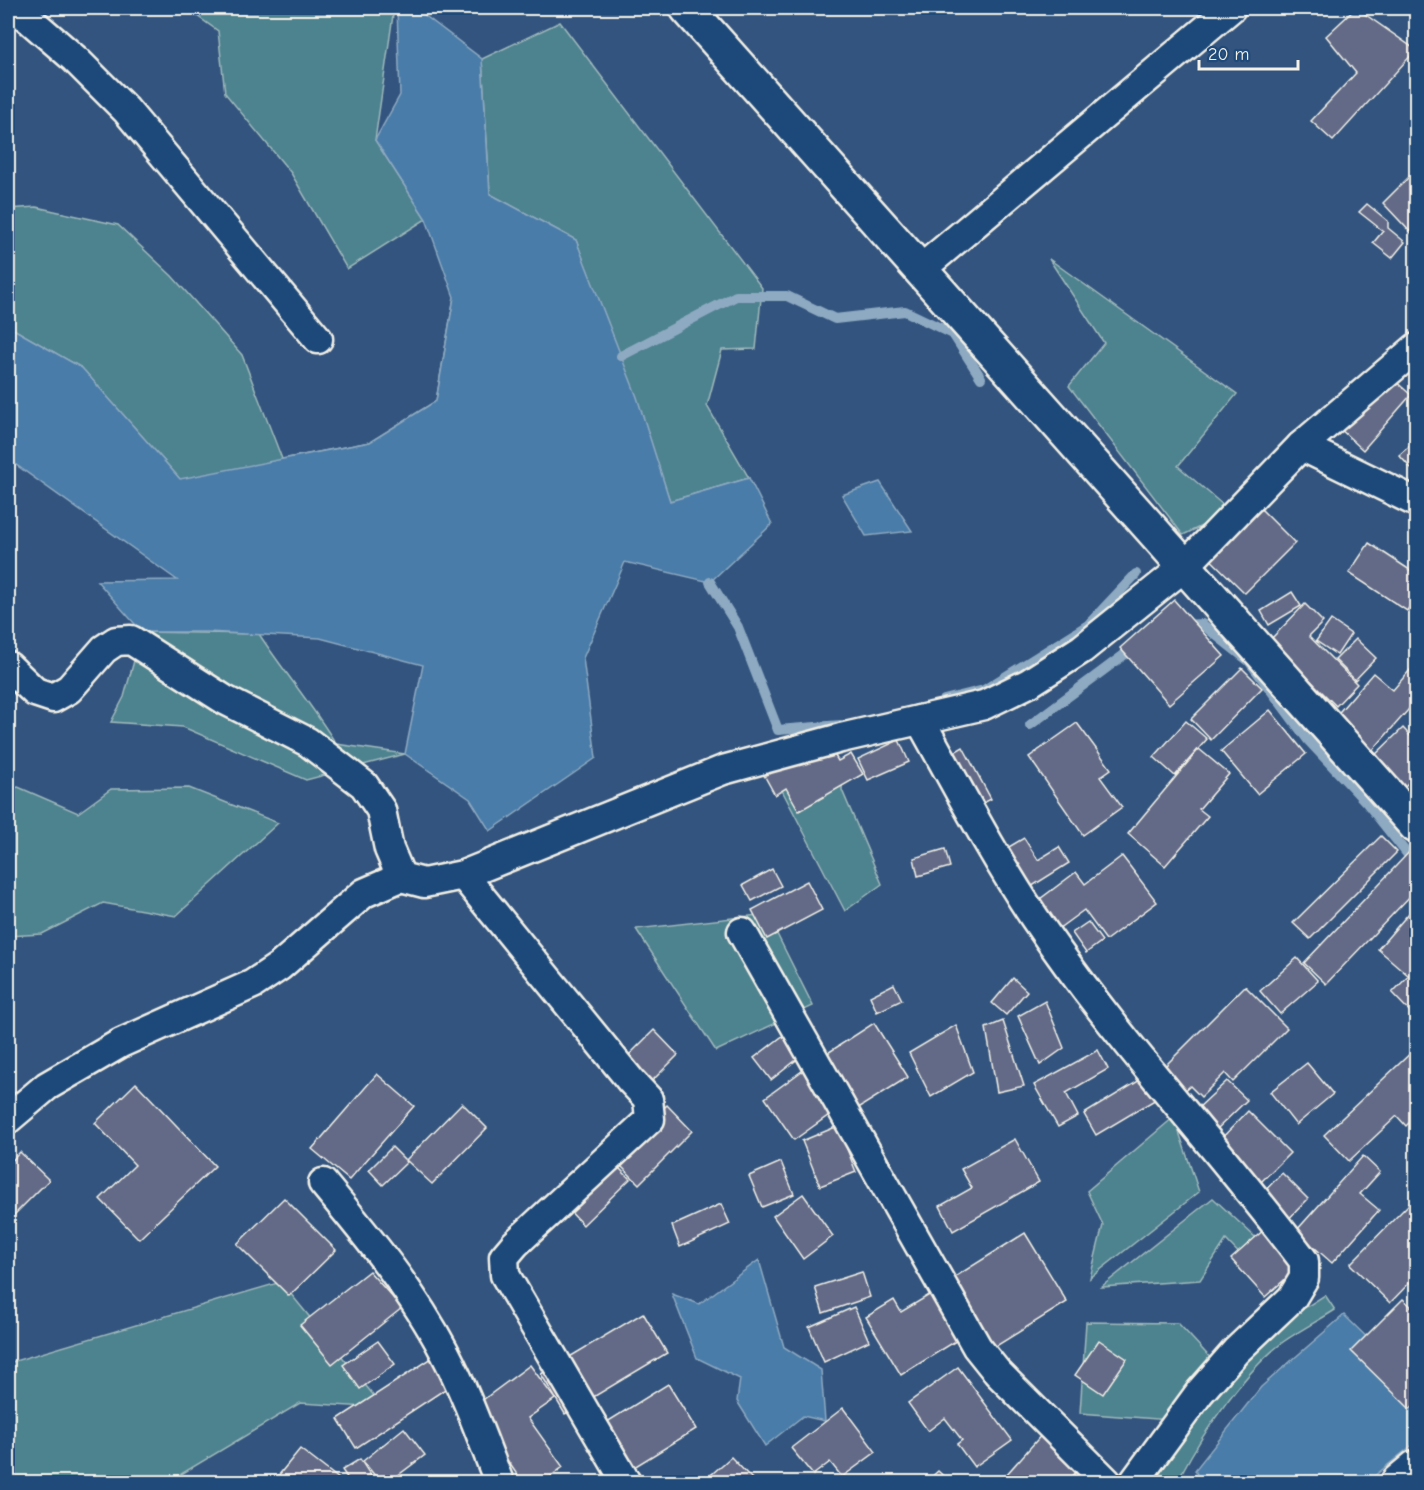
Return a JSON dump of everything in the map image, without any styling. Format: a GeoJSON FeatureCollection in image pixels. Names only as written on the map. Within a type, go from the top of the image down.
{"type":"FeatureCollection","features":[{"type":"Feature","properties":{"kind":"street"},"geometry":{"type":"LineString","coordinates":[[16,8],[75,59],[126,110],[318,339]]}},
{"type":"Feature","properties":{"kind":"street"},"geometry":{"type":"LineString","coordinates":[[687,8],[1416,826]]}},
{"type":"Feature","properties":{"kind":"street"},"geometry":{"type":"LineString","coordinates":[[920,270],[1231,8]]}},
{"type":"Feature","properties":{"kind":"street"},"geometry":{"type":"LineString","coordinates":[[8,1119],[46,1086],[121,1043],[253,984],[280,966],[364,893],[401,877],[424,883],[463,876],[723,770],[984,705],[1029,683],[1082,649],[1184,567],[1301,447],[1416,348]]}},
{"type":"Feature","properties":{"kind":"street"},"geometry":{"type":"LineString","coordinates":[[1301,447],[1416,502]]}},
{"type":"Feature","properties":{"kind":"street"},"geometry":{"type":"LineString","coordinates":[[8,666],[35,692],[53,698],[69,689],[104,649],[116,641],[131,640],[225,700],[308,742],[364,785],[381,810],[389,849],[401,877]]}},
{"type":"Feature","properties":{"kind":"street"},"geometry":{"type":"LineString","coordinates":[[920,720],[998,859],[1035,918],[1154,1076],[1304,1261],[1304,1278],[1292,1298],[1236,1351],[1200,1392],[1134,1482]]}},
{"type":"Feature","properties":{"kind":"street"},"geometry":{"type":"LineString","coordinates":[[463,876],[648,1099],[650,1119],[515,1244],[504,1257],[505,1275],[626,1482]]}},
{"type":"Feature","properties":{"kind":"street"},"geometry":{"type":"LineString","coordinates":[[742,932],[977,1347],[997,1372],[1107,1482]]}},
{"type":"Feature","properties":{"kind":"street"},"geometry":{"type":"LineString","coordinates":[[323,1183],[369,1238],[420,1309],[461,1387],[499,1482]]}},
{"type":"Feature","properties":{"kind":"street"},"geometry":{"type":"LineString","coordinates":[[1398,1482],[1416,1467]]}},
{"type":"Feature","properties":{"kind":"green space"},"geometry":{"type":"Polygon","coordinates":[[[178,8],[394,8],[375,140],[426,219],[347,269],[291,173],[225,93],[218,31],[187,9],[178,8]]]}},
{"type":"Feature","properties":{"kind":"green space"},"geometry":{"type":"Polygon","coordinates":[[[560,22],[762,288],[756,349],[722,350],[707,406],[749,478],[670,501],[576,240],[490,194],[482,59],[560,22]]]}},
{"type":"Feature","properties":{"kind":"green space"},"geometry":{"type":"Polygon","coordinates":[[[36,207],[118,225],[172,276],[242,355],[282,459],[370,442],[436,401],[454,297],[437,471],[180,479],[82,368],[8,326],[8,209],[36,207]]]}},
{"type":"Feature","properties":{"kind":"green space"},"geometry":{"type":"Polygon","coordinates":[[[1049,259],[1237,394],[1178,466],[1231,512],[1183,535],[1069,386],[1104,343],[1049,259]]]}},
{"type":"Feature","properties":{"kind":"green space"},"geometry":{"type":"Polygon","coordinates":[[[142,632],[259,634],[336,744],[405,754],[306,780],[183,727],[111,722],[124,697],[142,632]]]}},
{"type":"Feature","properties":{"kind":"green space"},"geometry":{"type":"Polygon","coordinates":[[[843,770],[842,790],[882,884],[845,911],[774,775],[843,770]]]}},
{"type":"Feature","properties":{"kind":"green space"},"geometry":{"type":"Polygon","coordinates":[[[18,787],[78,813],[111,789],[189,788],[278,823],[176,916],[103,903],[42,934],[8,936],[8,790],[18,787]]]}},
{"type":"Feature","properties":{"kind":"green space"},"geometry":{"type":"Polygon","coordinates":[[[767,914],[813,1006],[716,1051],[636,929],[767,914]]]}},
{"type":"Feature","properties":{"kind":"green space"},"geometry":{"type":"Polygon","coordinates":[[[1174,1117],[1199,1192],[1090,1278],[1103,1225],[1087,1191],[1174,1117]]]}},
{"type":"Feature","properties":{"kind":"green space"},"geometry":{"type":"Polygon","coordinates":[[[1213,1198],[1269,1250],[1251,1266],[1226,1240],[1200,1280],[1101,1287],[1213,1198]]]}},
{"type":"Feature","properties":{"kind":"green space"},"geometry":{"type":"Polygon","coordinates":[[[281,1282],[384,1408],[300,1403],[168,1482],[8,1482],[8,1363],[281,1282]]]}},
{"type":"Feature","properties":{"kind":"green space"},"geometry":{"type":"Polygon","coordinates":[[[1325,1295],[1335,1310],[1283,1342],[1254,1369],[1201,1439],[1181,1474],[1187,1482],[1149,1482],[1180,1434],[1273,1328],[1325,1295]]]}},
{"type":"Feature","properties":{"kind":"green space"},"geometry":{"type":"Polygon","coordinates":[[[1086,1322],[1178,1323],[1216,1364],[1170,1420],[1080,1413],[1086,1322]]]}},
{"type":"Feature","properties":{"kind":"water"},"geometry":{"type":"Polygon","coordinates":[[[397,8],[415,8],[482,59],[490,194],[576,240],[637,397],[670,501],[749,478],[772,524],[710,582],[625,562],[583,658],[596,758],[490,831],[470,799],[405,754],[423,665],[320,638],[207,632],[142,632],[97,581],[177,580],[8,459],[8,326],[82,368],[180,479],[370,442],[436,401],[454,297],[426,219],[375,140],[400,95],[397,8]]]}},
{"type":"Feature","properties":{"kind":"water"},"geometry":{"type":"Polygon","coordinates":[[[880,482],[912,531],[866,536],[842,495],[880,482]]]}},
{"type":"Feature","properties":{"kind":"water"},"geometry":{"type":"Polygon","coordinates":[[[759,1260],[784,1347],[821,1370],[825,1421],[803,1416],[765,1446],[737,1401],[740,1379],[697,1358],[672,1294],[699,1304],[759,1260]]]}},
{"type":"Feature","properties":{"kind":"water"},"geometry":{"type":"Polygon","coordinates":[[[1344,1315],[1416,1385],[1416,1442],[1367,1482],[1207,1482],[1199,1479],[1195,1470],[1261,1387],[1344,1315]]]}},
{"type":"Feature","properties":{"kind":"building"},"geometry":{"type":"Polygon","coordinates":[[[1356,8],[1416,50],[1333,141],[1311,121],[1356,73],[1326,36],[1356,8]]]}},
{"type":"Feature","properties":{"kind":"building"},"geometry":{"type":"Polygon","coordinates":[[[1416,170],[1416,238],[1383,203],[1416,170]]]}},
{"type":"Feature","properties":{"kind":"building"},"geometry":{"type":"Polygon","coordinates":[[[1367,204],[1388,221],[1388,228],[1405,242],[1392,258],[1373,243],[1383,231],[1359,212],[1367,204]]]}},
{"type":"Feature","properties":{"kind":"building"},"geometry":{"type":"Polygon","coordinates":[[[1386,373],[1411,395],[1363,450],[1338,427],[1386,373]]]}},
{"type":"Feature","properties":{"kind":"building"},"geometry":{"type":"Polygon","coordinates":[[[1413,443],[1416,447],[1416,474],[1399,455],[1413,443]]]}},
{"type":"Feature","properties":{"kind":"building"},"geometry":{"type":"Polygon","coordinates":[[[1247,495],[1295,543],[1245,593],[1196,545],[1247,495]]]}},
{"type":"Feature","properties":{"kind":"building"},"geometry":{"type":"Polygon","coordinates":[[[1369,543],[1416,574],[1416,596],[1407,611],[1349,573],[1369,543]]]}},
{"type":"Feature","properties":{"kind":"building"},"geometry":{"type":"Polygon","coordinates":[[[1292,592],[1301,606],[1269,625],[1261,611],[1292,592]]]}},
{"type":"Feature","properties":{"kind":"building"},"geometry":{"type":"Polygon","coordinates":[[[1174,600],[1224,656],[1169,704],[1120,648],[1174,600]]]}},
{"type":"Feature","properties":{"kind":"building"},"geometry":{"type":"Polygon","coordinates":[[[1305,604],[1323,622],[1309,636],[1357,684],[1336,706],[1270,640],[1305,604]]]}},
{"type":"Feature","properties":{"kind":"building"},"geometry":{"type":"Polygon","coordinates":[[[1331,620],[1351,634],[1337,655],[1316,641],[1331,620]]]}},
{"type":"Feature","properties":{"kind":"building"},"geometry":{"type":"Polygon","coordinates":[[[1356,639],[1376,658],[1355,680],[1335,660],[1356,639]]]}},
{"type":"Feature","properties":{"kind":"building"},"geometry":{"type":"Polygon","coordinates":[[[1416,663],[1416,701],[1372,751],[1334,718],[1373,673],[1393,690],[1416,663]]]}},
{"type":"Feature","properties":{"kind":"building"},"geometry":{"type":"Polygon","coordinates":[[[1242,668],[1262,688],[1211,740],[1191,719],[1242,668]]]}},
{"type":"Feature","properties":{"kind":"building"},"geometry":{"type":"Polygon","coordinates":[[[1270,710],[1306,754],[1257,794],[1221,751],[1270,710]]]}},
{"type":"Feature","properties":{"kind":"building"},"geometry":{"type":"Polygon","coordinates":[[[1186,721],[1207,739],[1175,776],[1154,757],[1186,721]]]}},
{"type":"Feature","properties":{"kind":"building"},"geometry":{"type":"Polygon","coordinates":[[[1077,723],[1111,769],[1100,777],[1122,807],[1083,835],[1029,757],[1077,723]]]}},
{"type":"Feature","properties":{"kind":"building"},"geometry":{"type":"Polygon","coordinates":[[[1403,728],[1416,742],[1416,775],[1403,788],[1373,757],[1403,728]]]}},
{"type":"Feature","properties":{"kind":"building"},"geometry":{"type":"Polygon","coordinates":[[[825,739],[838,761],[851,754],[863,774],[799,811],[786,788],[775,795],[764,775],[825,739]]]}},
{"type":"Feature","properties":{"kind":"building"},"geometry":{"type":"Polygon","coordinates":[[[899,740],[909,762],[868,780],[858,759],[899,740]]]}},
{"type":"Feature","properties":{"kind":"building"},"geometry":{"type":"Polygon","coordinates":[[[963,747],[991,799],[974,808],[946,757],[963,747]]]}},
{"type":"Feature","properties":{"kind":"building"},"geometry":{"type":"Polygon","coordinates":[[[1199,749],[1229,774],[1199,809],[1208,816],[1165,866],[1128,834],[1199,749]]]}},
{"type":"Feature","properties":{"kind":"building"},"geometry":{"type":"Polygon","coordinates":[[[1381,836],[1397,852],[1310,939],[1293,923],[1381,836]]]}},
{"type":"Feature","properties":{"kind":"building"},"geometry":{"type":"Polygon","coordinates":[[[1024,838],[1038,860],[1059,847],[1069,863],[1026,890],[1002,851],[1024,838]]]}},
{"type":"Feature","properties":{"kind":"building"},"geometry":{"type":"Polygon","coordinates":[[[1413,848],[1416,851],[1416,890],[1326,984],[1304,963],[1413,848]]]}},
{"type":"Feature","properties":{"kind":"building"},"geometry":{"type":"Polygon","coordinates":[[[945,849],[950,867],[918,876],[914,858],[945,849]]]}},
{"type":"Feature","properties":{"kind":"building"},"geometry":{"type":"Polygon","coordinates":[[[1122,856],[1157,902],[1106,940],[1084,910],[1036,945],[1016,917],[1076,872],[1085,884],[1122,856]]]}},
{"type":"Feature","properties":{"kind":"building"},"geometry":{"type":"Polygon","coordinates":[[[772,869],[781,886],[752,901],[743,885],[772,869]]]}},
{"type":"Feature","properties":{"kind":"building"},"geometry":{"type":"Polygon","coordinates":[[[807,881],[822,910],[767,939],[752,910],[807,881]]]}},
{"type":"Feature","properties":{"kind":"building"},"geometry":{"type":"Polygon","coordinates":[[[1416,905],[1416,967],[1409,976],[1378,949],[1416,905]]]}},
{"type":"Feature","properties":{"kind":"building"},"geometry":{"type":"Polygon","coordinates":[[[1088,922],[1102,941],[1086,953],[1072,933],[1088,922]]]}},
{"type":"Feature","properties":{"kind":"building"},"geometry":{"type":"Polygon","coordinates":[[[1297,958],[1318,981],[1280,1014],[1260,991],[1297,958]]]}},
{"type":"Feature","properties":{"kind":"building"},"geometry":{"type":"Polygon","coordinates":[[[1416,968],[1416,1018],[1392,993],[1416,968]]]}},
{"type":"Feature","properties":{"kind":"building"},"geometry":{"type":"Polygon","coordinates":[[[1013,978],[1027,991],[1006,1015],[992,1003],[1013,978]]]}},
{"type":"Feature","properties":{"kind":"building"},"geometry":{"type":"Polygon","coordinates":[[[894,984],[902,1000],[877,1012],[870,996],[894,984]]]}},
{"type":"Feature","properties":{"kind":"building"},"geometry":{"type":"Polygon","coordinates":[[[1245,986],[1287,1028],[1233,1082],[1225,1073],[1201,1097],[1190,1086],[1172,1103],[1150,1081],[1245,986]]]}},
{"type":"Feature","properties":{"kind":"building"},"geometry":{"type":"Polygon","coordinates":[[[1045,1001],[1064,1048],[1040,1065],[1018,1016],[1045,1001]]]}},
{"type":"Feature","properties":{"kind":"building"},"geometry":{"type":"Polygon","coordinates":[[[1003,1021],[1024,1086],[997,1092],[986,1028],[1003,1021]]]}},
{"type":"Feature","properties":{"kind":"building"},"geometry":{"type":"Polygon","coordinates":[[[874,1023],[908,1077],[857,1109],[823,1056],[874,1023]]]}},
{"type":"Feature","properties":{"kind":"building"},"geometry":{"type":"Polygon","coordinates":[[[956,1025],[973,1072],[931,1097],[909,1053],[956,1025]]]}},
{"type":"Feature","properties":{"kind":"building"},"geometry":{"type":"Polygon","coordinates":[[[654,1030],[678,1055],[642,1091],[618,1066],[654,1030]]]}},
{"type":"Feature","properties":{"kind":"building"},"geometry":{"type":"Polygon","coordinates":[[[789,1031],[805,1053],[771,1080],[754,1058],[789,1031]]]}},
{"type":"Feature","properties":{"kind":"building"},"geometry":{"type":"Polygon","coordinates":[[[1416,1048],[1416,1116],[1406,1126],[1397,1116],[1349,1161],[1324,1135],[1416,1048]]]}},
{"type":"Feature","properties":{"kind":"building"},"geometry":{"type":"Polygon","coordinates":[[[1098,1050],[1108,1069],[1066,1093],[1078,1116],[1058,1127],[1034,1085],[1098,1050]]]}},
{"type":"Feature","properties":{"kind":"building"},"geometry":{"type":"Polygon","coordinates":[[[1307,1063],[1333,1094],[1296,1125],[1270,1092],[1307,1063]]]}},
{"type":"Feature","properties":{"kind":"building"},"geometry":{"type":"Polygon","coordinates":[[[806,1068],[836,1110],[794,1140],[765,1098],[806,1068]]]}},
{"type":"Feature","properties":{"kind":"building"},"geometry":{"type":"Polygon","coordinates":[[[377,1074],[414,1106],[349,1180],[312,1149],[377,1074]]]}},
{"type":"Feature","properties":{"kind":"building"},"geometry":{"type":"Polygon","coordinates":[[[1145,1077],[1158,1098],[1096,1135],[1084,1114],[1145,1077]]]}},
{"type":"Feature","properties":{"kind":"building"},"geometry":{"type":"Polygon","coordinates":[[[1227,1081],[1247,1100],[1217,1129],[1197,1109],[1227,1081]]]}},
{"type":"Feature","properties":{"kind":"building"},"geometry":{"type":"Polygon","coordinates":[[[136,1083],[215,1166],[139,1239],[100,1199],[135,1165],[95,1123],[136,1083]]]}},
{"type":"Feature","properties":{"kind":"building"},"geometry":{"type":"Polygon","coordinates":[[[462,1103],[487,1128],[432,1184],[406,1160],[462,1103]]]}},
{"type":"Feature","properties":{"kind":"building"},"geometry":{"type":"Polygon","coordinates":[[[667,1105],[692,1131],[639,1184],[613,1158],[667,1105]]]}},
{"type":"Feature","properties":{"kind":"building"},"geometry":{"type":"Polygon","coordinates":[[[1248,1111],[1290,1153],[1256,1187],[1214,1146],[1248,1111]]]}},
{"type":"Feature","properties":{"kind":"building"},"geometry":{"type":"Polygon","coordinates":[[[838,1126],[856,1172],[820,1186],[802,1141],[838,1126]]]}},
{"type":"Feature","properties":{"kind":"building"},"geometry":{"type":"Polygon","coordinates":[[[1015,1139],[1039,1182],[953,1231],[940,1206],[972,1188],[961,1169],[1015,1139]]]}},
{"type":"Feature","properties":{"kind":"building"},"geometry":{"type":"Polygon","coordinates":[[[392,1147],[407,1162],[383,1185],[369,1170],[392,1147]]]}},
{"type":"Feature","properties":{"kind":"building"},"geometry":{"type":"Polygon","coordinates":[[[602,1151],[630,1179],[583,1225],[556,1197],[602,1151]]]}},
{"type":"Feature","properties":{"kind":"building"},"geometry":{"type":"Polygon","coordinates":[[[20,1152],[49,1180],[8,1221],[8,1165],[20,1152]]]}},
{"type":"Feature","properties":{"kind":"building"},"geometry":{"type":"Polygon","coordinates":[[[1363,1156],[1380,1172],[1360,1194],[1379,1210],[1332,1263],[1296,1231],[1363,1156]]]}},
{"type":"Feature","properties":{"kind":"building"},"geometry":{"type":"Polygon","coordinates":[[[781,1162],[794,1194],[762,1207],[749,1176],[781,1162]]]}},
{"type":"Feature","properties":{"kind":"building"},"geometry":{"type":"Polygon","coordinates":[[[1282,1173],[1308,1199],[1276,1232],[1250,1206],[1282,1173]]]}},
{"type":"Feature","properties":{"kind":"building"},"geometry":{"type":"Polygon","coordinates":[[[803,1194],[833,1236],[803,1259],[773,1216],[803,1194]]]}},
{"type":"Feature","properties":{"kind":"building"},"geometry":{"type":"Polygon","coordinates":[[[284,1198],[336,1250],[289,1296],[237,1244],[284,1198]]]}},
{"type":"Feature","properties":{"kind":"building"},"geometry":{"type":"Polygon","coordinates":[[[1412,1201],[1416,1205],[1416,1276],[1390,1303],[1350,1264],[1412,1201]]]}},
{"type":"Feature","properties":{"kind":"building"},"geometry":{"type":"Polygon","coordinates":[[[721,1204],[730,1224],[680,1247],[672,1226],[721,1204]]]}},
{"type":"Feature","properties":{"kind":"building"},"geometry":{"type":"Polygon","coordinates":[[[1266,1228],[1300,1266],[1265,1297],[1231,1259],[1266,1228]]]}},
{"type":"Feature","properties":{"kind":"building"},"geometry":{"type":"Polygon","coordinates":[[[1025,1233],[1067,1302],[985,1353],[942,1285],[1025,1233]]]}},
{"type":"Feature","properties":{"kind":"building"},"geometry":{"type":"Polygon","coordinates":[[[369,1271],[402,1308],[332,1364],[300,1325],[369,1271]]]}},
{"type":"Feature","properties":{"kind":"building"},"geometry":{"type":"Polygon","coordinates":[[[862,1272],[870,1297],[823,1313],[815,1287],[862,1272]]]}},
{"type":"Feature","properties":{"kind":"building"},"geometry":{"type":"Polygon","coordinates":[[[936,1291],[964,1336],[901,1375],[866,1317],[894,1300],[901,1312],[936,1291]]]}},
{"type":"Feature","properties":{"kind":"building"},"geometry":{"type":"Polygon","coordinates":[[[1403,1299],[1416,1311],[1416,1403],[1410,1409],[1351,1351],[1403,1299]]]}},
{"type":"Feature","properties":{"kind":"building"},"geometry":{"type":"Polygon","coordinates":[[[854,1307],[869,1341],[824,1362],[809,1327],[854,1307]]]}},
{"type":"Feature","properties":{"kind":"building"},"geometry":{"type":"Polygon","coordinates":[[[643,1313],[667,1353],[565,1414],[541,1374],[643,1313]]]}},
{"type":"Feature","properties":{"kind":"building"},"geometry":{"type":"Polygon","coordinates":[[[1099,1340],[1127,1359],[1103,1394],[1075,1375],[1099,1340]]]}},
{"type":"Feature","properties":{"kind":"building"},"geometry":{"type":"Polygon","coordinates":[[[378,1341],[395,1364],[360,1389],[343,1365],[378,1341]]]}},
{"type":"Feature","properties":{"kind":"building"},"geometry":{"type":"Polygon","coordinates":[[[438,1354],[456,1382],[356,1448],[338,1419],[438,1354]]]}},
{"type":"Feature","properties":{"kind":"building"},"geometry":{"type":"Polygon","coordinates":[[[530,1365],[555,1399],[528,1418],[563,1467],[543,1482],[522,1482],[472,1408],[530,1365]]]}},
{"type":"Feature","properties":{"kind":"building"},"geometry":{"type":"Polygon","coordinates":[[[958,1367],[1012,1440],[974,1467],[957,1444],[962,1440],[945,1418],[928,1431],[908,1403],[958,1367]]]}},
{"type":"Feature","properties":{"kind":"building"},"geometry":{"type":"Polygon","coordinates":[[[668,1384],[696,1429],[613,1480],[586,1435],[668,1384]]]}},
{"type":"Feature","properties":{"kind":"building"},"geometry":{"type":"Polygon","coordinates":[[[843,1408],[876,1452],[842,1477],[830,1462],[813,1475],[791,1448],[843,1408]]]}},
{"type":"Feature","properties":{"kind":"building"},"geometry":{"type":"Polygon","coordinates":[[[404,1428],[425,1455],[389,1482],[380,1482],[363,1461],[404,1428]]]}},
{"type":"Feature","properties":{"kind":"building"},"geometry":{"type":"Polygon","coordinates":[[[1044,1432],[1082,1466],[1067,1482],[1014,1482],[1006,1475],[1044,1432]]]}},
{"type":"Feature","properties":{"kind":"building"},"geometry":{"type":"Polygon","coordinates":[[[300,1449],[343,1482],[274,1481],[300,1449]]]}},
{"type":"Feature","properties":{"kind":"building"},"geometry":{"type":"Polygon","coordinates":[[[731,1457],[754,1481],[703,1482],[731,1457]]]}},
{"type":"Feature","properties":{"kind":"building"},"geometry":{"type":"Polygon","coordinates":[[[360,1459],[375,1482],[350,1482],[342,1470],[360,1459]]]}},
{"type":"Feature","properties":{"kind":"building"},"geometry":{"type":"Polygon","coordinates":[[[938,1471],[950,1482],[926,1482],[938,1471]]]}},
{"type":"Feature","properties":{"kind":"waterway"},"geometry":{"type":"LineString","coordinates":[[621,356],[736,296],[787,296],[835,319],[905,311],[953,334],[981,378]]}},
{"type":"Feature","properties":{"kind":"waterway"},"geometry":{"type":"LineString","coordinates":[[944,700],[984,690],[1088,625],[1136,574]]}},
{"type":"Feature","properties":{"kind":"waterway"},"geometry":{"type":"LineString","coordinates":[[710,582],[738,627],[778,730],[841,725]]}},
{"type":"Feature","properties":{"kind":"waterway"},"geometry":{"type":"LineString","coordinates":[[1184,625],[1202,624],[1249,661],[1308,740],[1366,802],[1416,865]]}},
{"type":"Feature","properties":{"kind":"waterway"},"geometry":{"type":"LineString","coordinates":[[1030,725],[1136,646]]}}]}
